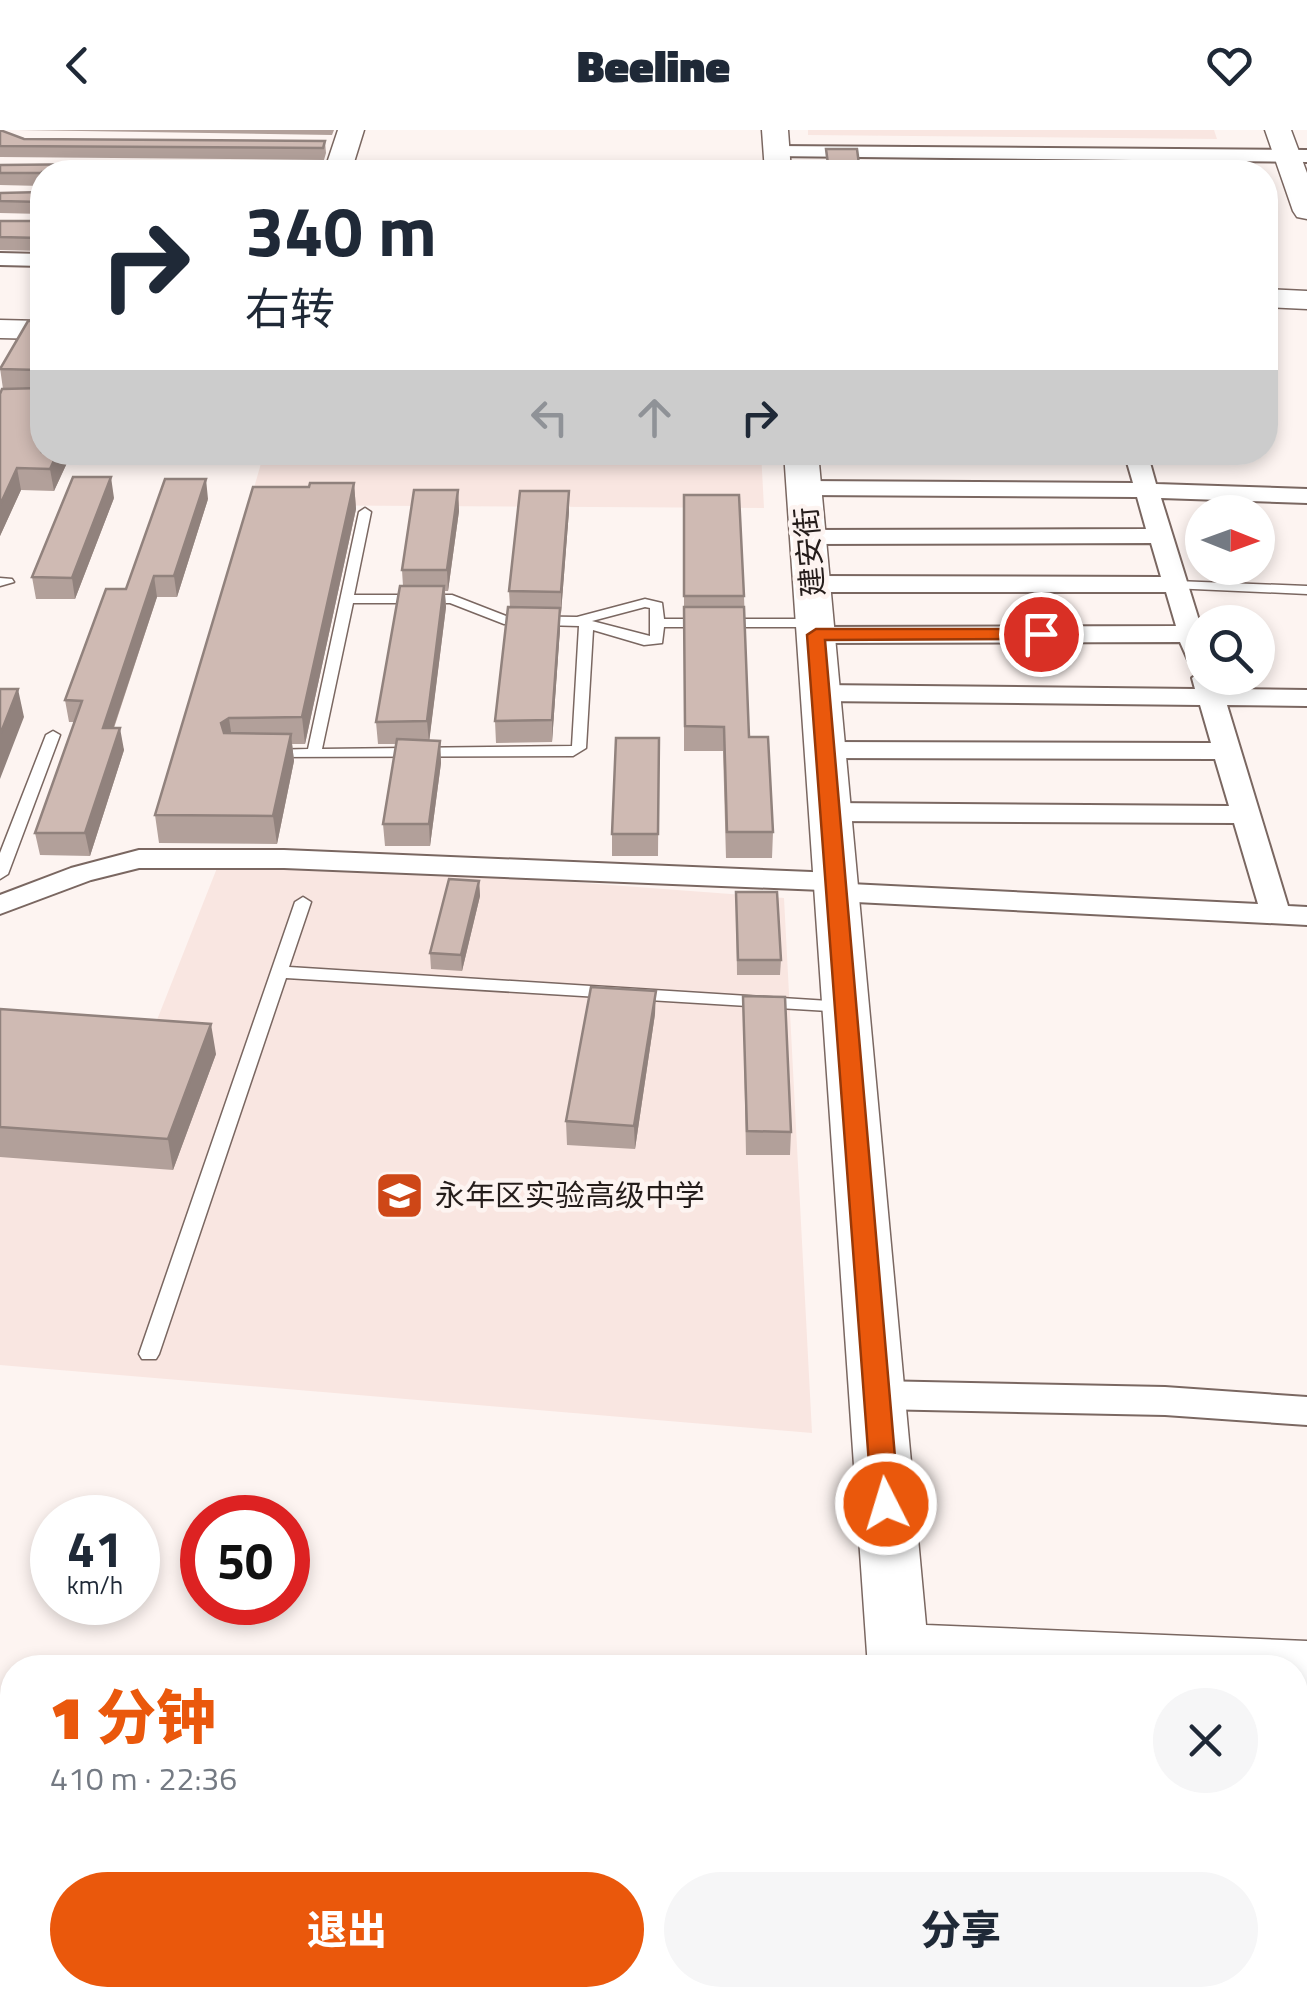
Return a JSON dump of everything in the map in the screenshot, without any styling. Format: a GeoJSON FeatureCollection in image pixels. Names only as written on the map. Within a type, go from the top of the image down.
{"type":"FeatureCollection","features":[{"type":"Feature","properties":{"kind":"main road"},"geometry":{"type":"LineString","coordinates":[[1291,147],[1304,197]]}},
{"type":"Feature","properties":{"kind":"main road"},"geometry":{"type":"LineString","coordinates":[[1278,299],[1307,300]]}},
{"type":"Feature","properties":{"kind":"main road"},"geometry":{"type":"LineString","coordinates":[[2,330],[30,324]]}},
{"type":"Feature","properties":{"kind":"main road"},"geometry":{"type":"LineString","coordinates":[[2,330],[30,330]]}},
{"type":"Feature","properties":{"kind":"main road","name":"建安街"},"geometry":{"type":"LineString","coordinates":[[802,470],[898,1655]]}},
{"type":"Feature","properties":{"kind":"street"},"geometry":{"type":"LineString","coordinates":[[777,151],[1291,147]]}},
{"type":"Feature","properties":{"kind":"street"},"geometry":{"type":"LineString","coordinates":[[0,259],[30,260]]}},
{"type":"Feature","properties":{"kind":"street"},"geometry":{"type":"LineString","coordinates":[[1139,465],[1185,614]]}},
{"type":"Feature","properties":{"kind":"street"},"geometry":{"type":"LineString","coordinates":[[802,470],[1307,496]]}},
{"type":"Feature","properties":{"kind":"street"},"geometry":{"type":"LineString","coordinates":[[808,537],[1161,536]]}},
{"type":"Feature","properties":{"kind":"street"},"geometry":{"type":"LineString","coordinates":[[814,614],[1176,585]]}},
{"type":"Feature","properties":{"kind":"street"},"geometry":{"type":"LineString","coordinates":[[814,614],[1185,634]]}},
{"type":"Feature","properties":{"kind":"street"},"geometry":{"type":"LineString","coordinates":[[820,693],[1185,682]]}},
{"type":"Feature","properties":{"kind":"street"},"geometry":{"type":"LineString","coordinates":[[1275,693],[1307,698]]}},
{"type":"Feature","properties":{"kind":"street"},"geometry":{"type":"LineString","coordinates":[[1210,695],[1276,915]]}},
{"type":"Feature","properties":{"kind":"street"},"geometry":{"type":"LineString","coordinates":[[825,750],[1227,751]]}},
{"type":"Feature","properties":{"kind":"street"},"geometry":{"type":"LineString","coordinates":[[830,812],[1247,816]]}},
{"type":"Feature","properties":{"kind":"street"},"geometry":{"type":"LineString","coordinates":[[0,905],[81,874],[139,859],[284,859],[1307,916]]}},
{"type":"Feature","properties":{"kind":"street"},"geometry":{"type":"LineString","coordinates":[[877,1394],[1165,1401],[1307,1411]]}},
{"type":"Feature","properties":{"kind":"lane"},"geometry":{"type":"LineString","coordinates":[[314,754],[364,512]]}},
{"type":"Feature","properties":{"kind":"lane"},"geometry":{"type":"LineString","coordinates":[[1176,585],[1307,590]]}},
{"type":"Feature","properties":{"kind":"lane"},"geometry":{"type":"LineString","coordinates":[[346,598],[452,599],[504,620],[582,623],[644,641],[657,640],[657,606],[646,603],[582,623]]}},
{"type":"Feature","properties":{"kind":"lane"},"geometry":{"type":"LineString","coordinates":[[657,622],[814,614]]}},
{"type":"Feature","properties":{"kind":"lane"},"geometry":{"type":"LineString","coordinates":[[250,754],[573,752],[579,748],[582,623]]}},
{"type":"Feature","properties":{"kind":"lane"},"geometry":{"type":"LineString","coordinates":[[0,874],[52,735]]}},
{"type":"Feature","properties":{"kind":"lane"},"geometry":{"type":"LineString","coordinates":[[149,1354],[303,902]]}},
{"type":"Feature","properties":{"kind":"lane"},"geometry":{"type":"LineString","coordinates":[[279,972],[846,1007]]}},
{"type":"Feature","properties":{"kind":"shaded area"},"geometry":{"type":"Polygon","coordinates":[[[808,130],[1214,130],[1217,139],[808,135],[808,130]]]}},
{"type":"Feature","properties":{"kind":"shaded area"},"geometry":{"type":"Polygon","coordinates":[[[261,465],[762,465],[764,508],[249,505],[261,465]]]}},
{"type":"Feature","properties":{"kind":"shaded area","name":"永年区实验高级中学"},"geometry":{"type":"Polygon","coordinates":[[[239,865],[557,881],[784,898],[812,1433],[0,1365],[0,1017],[155,1025],[217,868],[239,865]]]}},
{"type":"Feature","properties":{"kind":"building"},"geometry":{"type":"Polygon","coordinates":[[[0,130],[24,139],[325,141],[323,148],[0,146],[0,130]]]}},
{"type":"Feature","properties":{"kind":"building"},"geometry":{"type":"Polygon","coordinates":[[[826,149],[857,149],[858,160],[827,160],[826,149]]]}},
{"type":"Feature","properties":{"kind":"building"},"geometry":{"type":"Polygon","coordinates":[[[0,165],[30,165],[30,173],[0,173],[0,165]]]}},
{"type":"Feature","properties":{"kind":"building"},"geometry":{"type":"Polygon","coordinates":[[[30,192],[30,202],[0,201],[0,193],[30,192]]]}},
{"type":"Feature","properties":{"kind":"building"},"geometry":{"type":"Polygon","coordinates":[[[0,221],[30,221],[30,238],[0,237],[0,221]]]}},
{"type":"Feature","properties":{"kind":"building"},"geometry":{"type":"Polygon","coordinates":[[[28,321],[30,321],[30,370],[0,369],[28,321]]]}},
{"type":"Feature","properties":{"kind":"building"},"geometry":{"type":"Polygon","coordinates":[[[30,388],[30,465],[52,465],[50,469],[17,468],[0,505],[0,394],[2,389],[30,388]]]}},
{"type":"Feature","properties":{"kind":"building"},"geometry":{"type":"Polygon","coordinates":[[[73,477],[111,477],[72,578],[32,577],[73,477]]]}},
{"type":"Feature","properties":{"kind":"building"},"geometry":{"type":"Polygon","coordinates":[[[165,479],[206,479],[174,576],[154,576],[103,728],[120,728],[85,833],[35,833],[82,701],[65,700],[106,589],[126,589],[165,479]]]}},
{"type":"Feature","properties":{"kind":"building"},"geometry":{"type":"Polygon","coordinates":[[[310,483],[354,483],[302,717],[229,718],[221,723],[224,733],[291,734],[273,816],[155,815],[253,487],[309,487],[310,483]]]}},
{"type":"Feature","properties":{"kind":"building"},"geometry":{"type":"Polygon","coordinates":[[[414,490],[458,490],[447,570],[402,570],[414,490]]]}},
{"type":"Feature","properties":{"kind":"building"},"geometry":{"type":"Polygon","coordinates":[[[520,491],[569,491],[561,592],[509,591],[520,491]]]}},
{"type":"Feature","properties":{"kind":"building"},"geometry":{"type":"Polygon","coordinates":[[[684,495],[739,495],[744,596],[684,596],[684,495]]]}},
{"type":"Feature","properties":{"kind":"building"},"geometry":{"type":"Polygon","coordinates":[[[400,586],[444,586],[427,721],[376,722],[400,586]]]}},
{"type":"Feature","properties":{"kind":"building"},"geometry":{"type":"Polygon","coordinates":[[[508,607],[560,608],[552,720],[495,721],[508,607]]]}},
{"type":"Feature","properties":{"kind":"building"},"geometry":{"type":"Polygon","coordinates":[[[684,607],[744,607],[749,737],[768,737],[773,832],[727,832],[724,727],[685,726],[684,607]]]}},
{"type":"Feature","properties":{"kind":"building"},"geometry":{"type":"Polygon","coordinates":[[[0,689],[18,689],[0,735],[0,689]]]}},
{"type":"Feature","properties":{"kind":"building"},"geometry":{"type":"Polygon","coordinates":[[[616,738],[659,738],[658,834],[612,834],[616,738]]]}},
{"type":"Feature","properties":{"kind":"building"},"geometry":{"type":"Polygon","coordinates":[[[397,739],[440,741],[429,824],[383,824],[397,739]]]}},
{"type":"Feature","properties":{"kind":"building"},"geometry":{"type":"Polygon","coordinates":[[[449,879],[479,881],[461,955],[430,953],[449,879]]]}},
{"type":"Feature","properties":{"kind":"building"},"geometry":{"type":"Polygon","coordinates":[[[736,892],[777,892],[781,960],[738,960],[736,892]]]}},
{"type":"Feature","properties":{"kind":"building"},"geometry":{"type":"Polygon","coordinates":[[[591,987],[656,991],[634,1126],[566,1121],[591,987]]]}},
{"type":"Feature","properties":{"kind":"building"},"geometry":{"type":"Polygon","coordinates":[[[743,996],[785,997],[791,1132],[747,1131],[743,996]]]}},
{"type":"Feature","properties":{"kind":"building"},"geometry":{"type":"Polygon","coordinates":[[[0,1009],[211,1024],[168,1139],[0,1127],[0,1009]]]}},
{"type":"Feature","properties":{"kind":"place","name":"永年区实验高级中学"},"geometry":{"type":"Point","coordinates":[400,1195]}},
{"type":"Feature","properties":{"kind":"route"},"geometry":{"type":"LineString","coordinates":[[886,1504],[816,635],[1041,634]]}}]}
